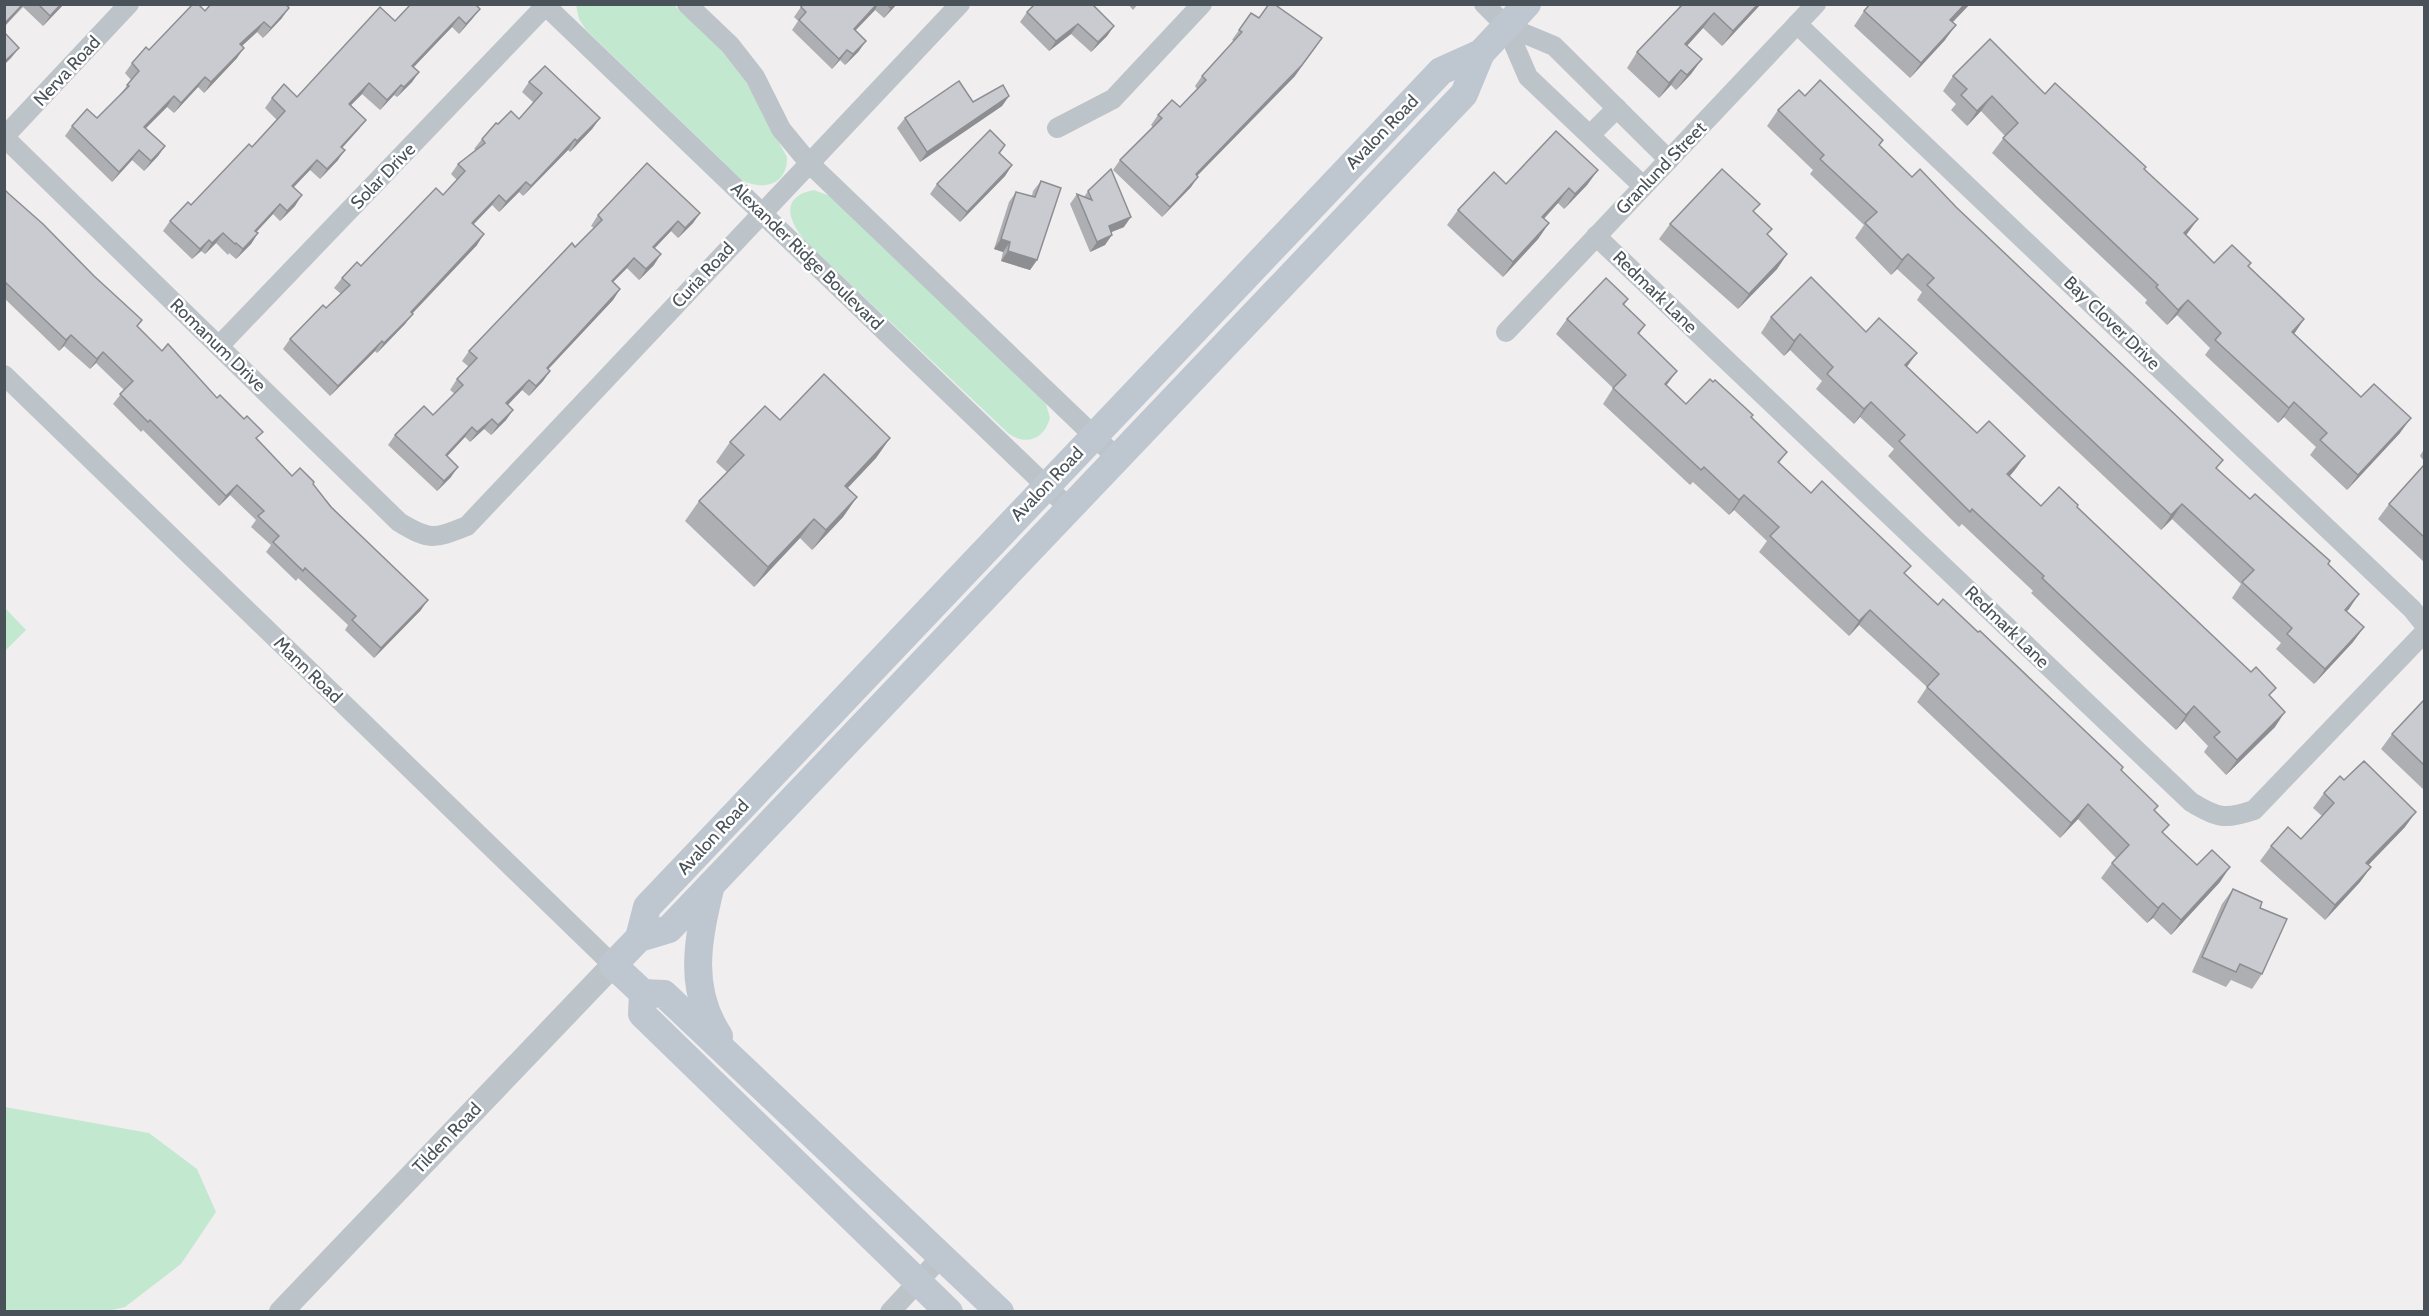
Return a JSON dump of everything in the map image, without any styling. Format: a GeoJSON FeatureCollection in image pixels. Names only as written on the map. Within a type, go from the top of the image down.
{"type":"FeatureCollection","features":[{"type":"Feature","properties":{"kind":"main road","name":"Avalon Road"},"geometry":{"type":"LineString","coordinates":[[613,965],[639,938],[669,929],[1464,94],[1481,53],[1527,4]]}},
{"type":"Feature","properties":{"kind":"main road","name":"Avalon Road"},"geometry":{"type":"LineString","coordinates":[[639,938],[647,907],[1046,485],[1441,71],[1481,53]]}},
{"type":"Feature","properties":{"kind":"main road"},"geometry":{"type":"LineString","coordinates":[[711,885],[698,945],[699,981],[708,1020],[734,1058]]}},
{"type":"Feature","properties":{"kind":"main road"},"geometry":{"type":"LineString","coordinates":[[613,965],[643,993],[664,994],[1000,1311]]}},
{"type":"Feature","properties":{"kind":"main road"},"geometry":{"type":"LineString","coordinates":[[643,993],[642,1014],[918,1282],[942,1309]]}},
{"type":"Feature","properties":{"kind":"street","name":"Nerva Road"},"geometry":{"type":"LineString","coordinates":[[4,137],[129,4]]}},
{"type":"Feature","properties":{"kind":"street"},"geometry":{"type":"LineString","coordinates":[[687,4],[730,45],[755,77],[781,129],[809,163],[1117,458]]}},
{"type":"Feature","properties":{"kind":"street","name":"Curia Road"},"geometry":{"type":"LineString","coordinates":[[440,537],[467,526],[960,4]]}},
{"type":"Feature","properties":{"kind":"street"},"geometry":{"type":"LineString","coordinates":[[1057,128],[1113,99],[1202,4]]}},
{"type":"Feature","properties":{"kind":"street"},"geometry":{"type":"LineString","coordinates":[[1484,4],[1506,26],[1528,77],[1643,186]]}},
{"type":"Feature","properties":{"kind":"street","name":"Granlund Street"},"geometry":{"type":"LineString","coordinates":[[1506,332],[1816,4]]}},
{"type":"Feature","properties":{"kind":"street","name":"Alexander Ridge Boulevard"},"geometry":{"type":"LineString","coordinates":[[545,5],[1069,508]]}},
{"type":"Feature","properties":{"kind":"street","name":"Solar Drive"},"geometry":{"type":"LineString","coordinates":[[219,346],[545,5]]}},
{"type":"Feature","properties":{"kind":"street","name":"Bay Clover Drive"},"geometry":{"type":"LineString","coordinates":[[1797,24],[2403,600],[2424,624]]}},
{"type":"Feature","properties":{"kind":"street"},"geometry":{"type":"LineString","coordinates":[[1506,26],[1554,46],[1669,160]]}},
{"type":"Feature","properties":{"kind":"street"},"geometry":{"type":"LineString","coordinates":[[1590,135],[1617,108]]}},
{"type":"Feature","properties":{"kind":"street","name":"Romanum Drive"},"geometry":{"type":"LineString","coordinates":[[4,137],[399,522],[420,535],[440,537]]}},
{"type":"Feature","properties":{"kind":"street","name":"Redmark Lane"},"geometry":{"type":"LineString","coordinates":[[1596,236],[2191,802],[2213,815],[2235,817],[2254,810],[2424,633]]}},
{"type":"Feature","properties":{"kind":"street","name":"Mann Road"},"geometry":{"type":"LineString","coordinates":[[4,375],[613,965]]}},
{"type":"Feature","properties":{"kind":"street","name":"Tilden Road"},"geometry":{"type":"LineString","coordinates":[[280,1311],[613,965]]}},
{"type":"Feature","properties":{"kind":"street"},"geometry":{"type":"LineString","coordinates":[[890,1311],[942,1256]]}},
{"type":"Feature","properties":{"kind":"street"},"geometry":{"type":"LineString","coordinates":[[942,1309],[966,1279]]}},
{"type":"Feature","properties":{"kind":"green space"},"geometry":{"type":"Polygon","coordinates":[[[576,5],[674,5],[721,50],[745,80],[787,157],[786,166],[779,179],[766,185],[750,184],[742,180],[586,30],[579,19],[576,5]]]}},
{"type":"Feature","properties":{"kind":"green space"},"geometry":{"type":"Polygon","coordinates":[[[814,190],[830,196],[1042,398],[1050,418],[1039,436],[1027,440],[1008,433],[807,243],[795,227],[790,212],[795,198],[814,190]]]}},
{"type":"Feature","properties":{"kind":"green space"},"geometry":{"type":"Polygon","coordinates":[[[5,608],[26,630],[5,651],[5,608]]]}},
{"type":"Feature","properties":{"kind":"green space"},"geometry":{"type":"Polygon","coordinates":[[[5,1107],[149,1133],[197,1169],[216,1212],[181,1264],[125,1307],[103,1312],[5,1311],[5,1107]]]}},
{"type":"Feature","properties":{"kind":"building"},"geometry":{"type":"Polygon","coordinates":[[[4,4],[23,4],[4,24],[4,4]]]}},
{"type":"Feature","properties":{"kind":"building"},"geometry":{"type":"Polygon","coordinates":[[[38,4],[61,4],[50,16],[38,4]]]}},
{"type":"Feature","properties":{"kind":"building"},"geometry":{"type":"Polygon","coordinates":[[[193,4],[198,4],[205,11],[211,4],[286,4],[289,8],[271,28],[264,22],[240,44],[244,48],[211,82],[205,77],[181,103],[174,96],[144,127],[165,146],[151,161],[139,150],[119,172],[72,126],[87,109],[97,118],[129,86],[127,85],[139,71],[132,63],[146,47],[149,50],[193,4]]]}},
{"type":"Feature","properties":{"kind":"building"},"geometry":{"type":"Polygon","coordinates":[[[411,4],[475,4],[480,9],[466,24],[459,17],[412,66],[419,72],[404,87],[401,85],[387,100],[369,83],[349,104],[366,120],[341,147],[345,150],[327,169],[317,160],[292,186],[302,195],[287,211],[280,204],[255,231],[258,233],[243,249],[223,233],[212,243],[209,240],[200,249],[170,221],[188,202],[191,205],[249,144],[252,147],[285,111],[272,98],[284,84],[297,97],[380,7],[395,21],[411,4]]]}},
{"type":"Feature","properties":{"kind":"building"},"geometry":{"type":"Polygon","coordinates":[[[803,4],[877,4],[854,29],[866,41],[853,54],[847,50],[839,59],[799,20],[806,12],[801,7],[803,4]]]}},
{"type":"Feature","properties":{"kind":"building"},"geometry":{"type":"Polygon","coordinates":[[[1035,4],[1092,4],[1114,26],[1098,42],[1078,24],[1056,41],[1027,12],[1035,4]]]}},
{"type":"Feature","properties":{"kind":"building"},"geometry":{"type":"Polygon","coordinates":[[[1269,4],[1274,4],[1322,38],[1302,65],[1196,174],[1198,177],[1170,207],[1120,160],[1162,118],[1158,115],[1172,100],[1180,107],[1206,80],[1202,76],[1242,32],[1239,30],[1251,13],[1259,18],[1269,4]]]}},
{"type":"Feature","properties":{"kind":"building"},"geometry":{"type":"Polygon","coordinates":[[[1683,4],[1758,4],[1733,31],[1714,13],[1685,44],[1702,59],[1687,75],[1681,70],[1669,83],[1637,52],[1683,4]]]}},
{"type":"Feature","properties":{"kind":"building"},"geometry":{"type":"Polygon","coordinates":[[[1870,4],[1965,4],[1950,20],[1956,25],[1921,63],[1864,11],[1870,4]]]}},
{"type":"Feature","properties":{"kind":"building"},"geometry":{"type":"Polygon","coordinates":[[[4,32],[19,48],[4,62],[4,32]]]}},
{"type":"Feature","properties":{"kind":"building"},"geometry":{"type":"Polygon","coordinates":[[[1990,39],[2045,94],[2055,83],[2146,167],[2144,169],[2198,219],[2184,233],[2214,263],[2232,245],[2251,263],[2248,266],[2304,319],[2292,332],[2361,397],[2374,384],[2411,418],[2358,475],[2320,440],[2327,433],[2294,402],[2289,408],[2215,340],[2221,333],[2188,300],[2178,310],[2156,287],[2158,285],[2003,138],[2018,123],[1992,96],[1977,111],[1961,95],[1967,89],[1953,76],[1990,39]]]}},
{"type":"Feature","properties":{"kind":"building"},"geometry":{"type":"Polygon","coordinates":[[[545,66],[600,118],[577,141],[575,139],[531,186],[526,182],[506,202],[499,195],[472,223],[484,234],[411,312],[413,314],[384,343],[382,341],[338,386],[290,339],[323,305],[326,308],[350,285],[342,278],[357,262],[361,266],[436,188],[443,195],[465,171],[458,164],[485,143],[482,139],[496,123],[498,124],[511,111],[519,119],[542,93],[529,82],[545,66]]]}},
{"type":"Feature","properties":{"kind":"building"},"geometry":{"type":"Polygon","coordinates":[[[1820,80],[1883,140],[1879,145],[1912,177],[1920,169],[1956,207],[2223,460],[2216,468],[2250,499],[2255,494],[2330,561],[2328,564],[2359,594],[2345,610],[2364,627],[2325,669],[2287,634],[2292,628],[2242,582],[2254,570],[2182,504],[2171,515],[1927,285],[1934,278],[1908,254],[1902,260],[1865,223],[1877,212],[1820,159],[1824,155],[1778,110],[1799,90],[1805,96],[1820,80]]]}},
{"type":"Feature","properties":{"kind":"building"},"geometry":{"type":"Polygon","coordinates":[[[959,81],[973,102],[1003,85],[1009,96],[927,152],[905,118],[959,81]]]}},
{"type":"Feature","properties":{"kind":"building"},"geometry":{"type":"Polygon","coordinates":[[[990,130],[1005,145],[999,153],[1012,165],[967,212],[937,184],[990,130]]]}},
{"type":"Feature","properties":{"kind":"building"},"geometry":{"type":"Polygon","coordinates":[[[1556,131],[1598,170],[1575,194],[1569,188],[1542,217],[1549,223],[1513,262],[1458,210],[1494,172],[1506,184],[1556,131]]]}},
{"type":"Feature","properties":{"kind":"building"},"geometry":{"type":"Polygon","coordinates":[[[647,163],[700,213],[685,228],[678,221],[653,247],[661,254],[646,269],[634,258],[612,281],[620,289],[547,368],[550,371],[536,386],[529,380],[506,403],[513,410],[498,425],[492,419],[477,432],[472,427],[446,455],[458,467],[444,481],[395,435],[424,406],[433,415],[463,385],[457,379],[477,358],[469,351],[572,243],[575,247],[602,220],[598,215],[647,163]]]}},
{"type":"Feature","properties":{"kind":"building"},"geometry":{"type":"Polygon","coordinates":[[[1111,169],[1131,217],[1109,226],[1112,235],[1097,242],[1077,194],[1092,200],[1088,191],[1111,169]]]}},
{"type":"Feature","properties":{"kind":"building"},"geometry":{"type":"Polygon","coordinates":[[[1722,169],[1760,204],[1753,211],[1772,229],[1767,234],[1787,254],[1749,294],[1670,224],[1722,169]]]}},
{"type":"Feature","properties":{"kind":"building"},"geometry":{"type":"Polygon","coordinates":[[[1041,181],[1061,188],[1037,260],[1008,251],[1010,242],[1001,239],[1016,192],[1035,197],[1041,181]]]}},
{"type":"Feature","properties":{"kind":"building"},"geometry":{"type":"Polygon","coordinates":[[[4,189],[142,320],[137,326],[162,351],[168,344],[217,398],[220,395],[244,419],[247,416],[263,432],[256,438],[292,476],[300,468],[314,482],[313,484],[331,507],[428,600],[381,648],[352,620],[356,616],[305,568],[303,571],[273,542],[279,536],[258,516],[264,511],[237,485],[226,496],[150,420],[148,422],[120,394],[133,381],[103,352],[97,359],[71,335],[66,340],[4,281],[4,189]]]}},
{"type":"Feature","properties":{"kind":"building"},"geometry":{"type":"Polygon","coordinates":[[[1811,277],[1866,332],[1879,318],[1917,353],[1905,365],[1977,433],[1989,421],[2025,456],[2007,474],[2041,506],[2059,487],[2078,505],[2077,507],[2251,672],[2256,667],[2276,688],[2269,695],[2285,712],[2237,760],[2214,737],[2220,732],[2194,706],[2186,715],[2042,578],[2044,576],[1972,509],[1970,512],[1899,441],[1905,435],[1871,402],[1864,409],[1827,374],[1833,367],[1800,334],[1794,341],[1771,317],[1811,277]]]}},
{"type":"Feature","properties":{"kind":"building"},"geometry":{"type":"Polygon","coordinates":[[[1606,278],[1628,299],[1623,304],[1645,325],[1638,333],[1677,371],[1665,384],[1686,404],[1710,379],[1713,382],[1715,380],[1753,415],[1751,417],[1787,452],[1778,462],[1811,493],[1822,481],[1911,566],[1904,573],[1938,605],[1943,599],[1978,632],[1980,631],[2123,767],[2121,770],[2158,806],[2154,810],[2169,825],[2162,832],[2197,865],[2212,850],[2230,867],[2181,920],[2163,903],[2158,908],[2112,863],[2129,845],[2088,804],[2071,823],[1927,687],[1939,674],[1870,610],[1859,621],[1770,536],[1779,527],[1744,495],[1739,500],[1704,467],[1701,470],[1613,388],[1626,375],[1567,319],[1606,278]]]}},
{"type":"Feature","properties":{"kind":"building"},"geometry":{"type":"Polygon","coordinates":[[[824,374],[890,438],[845,486],[857,497],[826,530],[814,519],[768,567],[699,501],[744,455],[730,442],[765,406],[780,420],[824,374]]]}},
{"type":"Feature","properties":{"kind":"building"},"geometry":{"type":"Polygon","coordinates":[[[2424,465],[2424,537],[2389,504],[2424,465]]]}},
{"type":"Feature","properties":{"kind":"building"},"geometry":{"type":"Polygon","coordinates":[[[2424,700],[2424,765],[2392,734],[2424,700]]]}},
{"type":"Feature","properties":{"kind":"building"},"geometry":{"type":"Polygon","coordinates":[[[2364,761],[2416,812],[2366,863],[2371,867],[2335,905],[2271,846],[2288,827],[2301,839],[2334,803],[2324,793],[2340,776],[2344,780],[2364,761]]]}},
{"type":"Feature","properties":{"kind":"building"},"geometry":{"type":"Polygon","coordinates":[[[2233,889],[2262,902],[2260,908],[2287,919],[2262,974],[2240,964],[2236,972],[2202,957],[2233,889]]]}}]}
